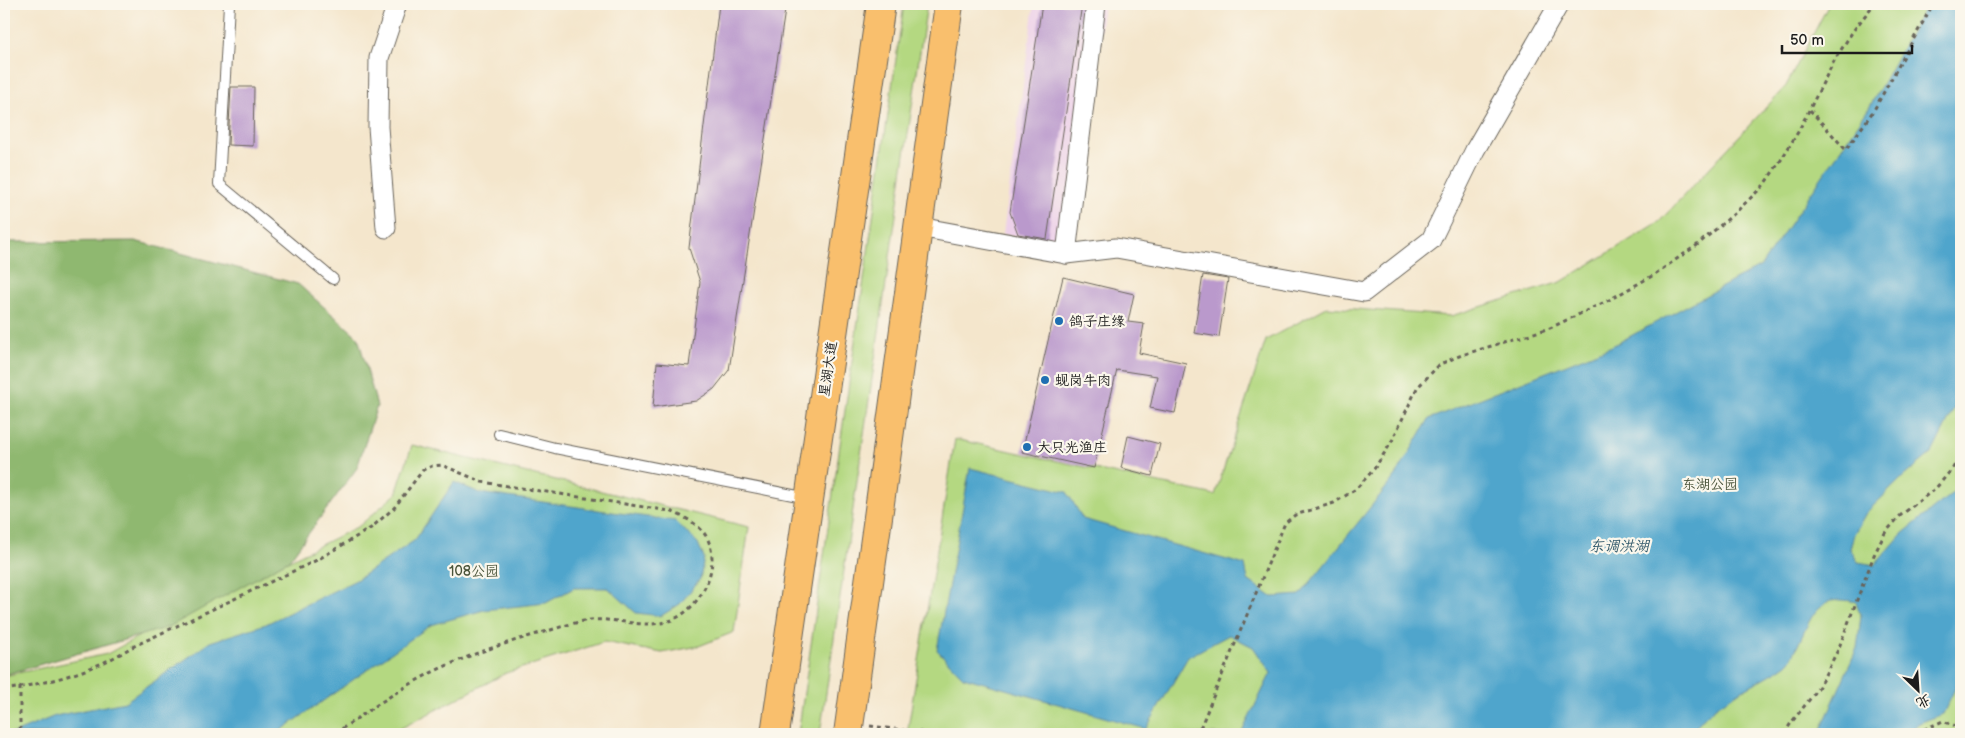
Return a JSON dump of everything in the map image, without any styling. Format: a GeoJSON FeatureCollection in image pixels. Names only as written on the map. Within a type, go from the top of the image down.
{"type":"FeatureCollection","features":[{"type":"Feature","properties":{"kind":"main road","name":"星湖大道"},"geometry":{"type":"LineString","coordinates":[[776,734],[881,4]]}},
{"type":"Feature","properties":{"kind":"main road"},"geometry":{"type":"LineString","coordinates":[[849,729],[950,4]]}},
{"type":"Feature","properties":{"kind":"street"},"geometry":{"type":"LineString","coordinates":[[386,228],[378,127],[379,58],[397,4]]}},
{"type":"Feature","properties":{"kind":"street"},"geometry":{"type":"LineString","coordinates":[[1066,254],[1096,4]]}},
{"type":"Feature","properties":{"kind":"street"},"geometry":{"type":"LineString","coordinates":[[918,227],[1066,254],[1116,248],[1364,292],[1431,240],[1475,150],[1559,4]]}},
{"type":"Feature","properties":{"kind":"lane"},"geometry":{"type":"LineString","coordinates":[[230,4],[219,184],[333,279]]}},
{"type":"Feature","properties":{"kind":"lane"},"geometry":{"type":"LineString","coordinates":[[499,434],[555,448],[810,498]]}},
{"type":"Feature","properties":{"kind":"path"},"geometry":{"type":"LineString","coordinates":[[1195,734],[1228,665],[1286,523],[1295,515],[1334,503],[1356,489],[1374,469],[1391,443],[1416,388],[1440,364],[1462,355],[1550,328],[1608,300],[1652,276],[1696,246],[1735,213],[1762,186],[1798,132],[1834,61],[1853,31],[1874,4]]}},
{"type":"Feature","properties":{"kind":"path"},"geometry":{"type":"LineString","coordinates":[[1810,110],[1846,150],[1874,110],[1933,4]]}},
{"type":"Feature","properties":{"kind":"path"},"geometry":{"type":"LineString","coordinates":[[1784,734],[1821,682],[1838,650],[1874,555],[1885,533],[1901,515],[1936,488],[1953,468],[1961,454]]}},
{"type":"Feature","properties":{"kind":"path"},"geometry":{"type":"LineString","coordinates":[[4,690],[91,669],[111,660],[130,648],[317,560],[371,528],[394,508],[423,470],[432,466],[442,465],[482,482],[670,511],[690,519],[706,536],[712,555],[711,571],[706,584],[692,607],[674,619],[653,626],[610,619],[584,620],[503,644],[456,661],[428,675],[383,701],[334,734]]}},
{"type":"Feature","properties":{"kind":"path"},"geometry":{"type":"LineString","coordinates":[[20,687],[20,734]]}},
{"type":"Feature","properties":{"kind":"path"},"geometry":{"type":"LineString","coordinates":[[1917,734],[1943,722],[1961,728]]}},
{"type":"Feature","properties":{"kind":"path"},"geometry":{"type":"LineString","coordinates":[[849,729],[935,734]]}},
{"type":"Feature","properties":{"kind":"shaded area"},"geometry":{"type":"Polygon","coordinates":[[[1034,4],[1104,4],[1071,243],[1003,234],[1034,4]]]}},
{"type":"Feature","properties":{"kind":"green space"},"geometry":{"type":"Polygon","coordinates":[[[904,4],[927,4],[820,734],[798,734],[904,4]]]}},
{"type":"Feature","properties":{"kind":"green space","name":"东调洪湖"},"geometry":{"type":"Polygon","coordinates":[[[1829,4],[1961,4],[1961,734],[907,734],[955,439],[1215,495],[1266,340],[1327,307],[1451,316],[1561,282],[1659,222],[1786,86],[1829,4]]]}},
{"type":"Feature","properties":{"kind":"green space"},"geometry":{"type":"Polygon","coordinates":[[[135,241],[298,284],[358,337],[377,406],[357,468],[289,560],[169,627],[4,675],[4,242],[135,241]]]}},
{"type":"Feature","properties":{"kind":"green space","name":"108公园"},"geometry":{"type":"Polygon","coordinates":[[[412,445],[749,527],[734,632],[699,646],[662,653],[604,642],[506,673],[390,734],[4,734],[4,676],[107,654],[170,619],[359,526],[396,494],[412,445]]]}},
{"type":"Feature","properties":{"kind":"water","name":"东调洪湖"},"geometry":{"type":"Polygon","coordinates":[[[1927,4],[1961,4],[1961,395],[1932,453],[1904,476],[1866,513],[1854,534],[1850,549],[1858,562],[1875,565],[1902,534],[1961,486],[1961,676],[1943,714],[1919,723],[1907,734],[1819,734],[1857,648],[1861,616],[1856,602],[1843,600],[1824,604],[1817,610],[1787,664],[1734,695],[1708,713],[1699,723],[1693,734],[1241,734],[1271,673],[1253,647],[1229,635],[1188,657],[1146,729],[963,677],[937,650],[970,468],[1067,492],[1083,519],[1245,565],[1248,580],[1272,597],[1300,595],[1397,474],[1429,419],[1612,346],[1761,266],[1869,108],[1927,4]]]}},
{"type":"Feature","properties":{"kind":"water"},"geometry":{"type":"Polygon","coordinates":[[[454,482],[480,493],[675,521],[698,543],[704,558],[700,579],[680,604],[661,616],[636,613],[608,588],[574,588],[546,603],[484,610],[431,625],[276,734],[12,734],[55,716],[125,702],[210,642],[266,624],[356,580],[415,540],[454,482]]]}},
{"type":"Feature","properties":{"kind":"building"},"geometry":{"type":"Polygon","coordinates":[[[719,4],[786,4],[729,370],[714,389],[696,401],[653,407],[657,363],[689,366],[700,282],[689,248],[719,4]]]}},
{"type":"Feature","properties":{"kind":"building"},"geometry":{"type":"Polygon","coordinates":[[[1042,4],[1082,4],[1047,239],[1018,234],[1010,212],[1042,4]]]}},
{"type":"Feature","properties":{"kind":"building"},"geometry":{"type":"Polygon","coordinates":[[[231,87],[254,87],[253,146],[228,145],[231,87]]]}},
{"type":"Feature","properties":{"kind":"building"},"geometry":{"type":"Polygon","coordinates":[[[1203,275],[1228,279],[1219,337],[1194,333],[1203,275]]]}},
{"type":"Feature","properties":{"kind":"building"},"geometry":{"type":"Polygon","coordinates":[[[1063,277],[1134,294],[1128,322],[1144,324],[1139,353],[1186,363],[1175,413],[1150,408],[1157,376],[1117,370],[1094,468],[1022,452],[1063,277]]]}},
{"type":"Feature","properties":{"kind":"building"},"geometry":{"type":"Polygon","coordinates":[[[1128,436],[1160,444],[1152,476],[1121,468],[1128,436]]]}},
{"type":"Feature","properties":{"kind":"place","name":"鸽子庄缘"},"geometry":{"type":"Point","coordinates":[1059,321]}},
{"type":"Feature","properties":{"kind":"place","name":"蚬岗牛肉"},"geometry":{"type":"Point","coordinates":[1045,380]}},
{"type":"Feature","properties":{"kind":"place","name":"大只光渔庄"},"geometry":{"type":"Point","coordinates":[1027,447]}},
{"type":"Feature","properties":{"kind":"park label","name":"东湖公园"},"geometry":{"type":"Point","coordinates":[1710,484]}}]}
